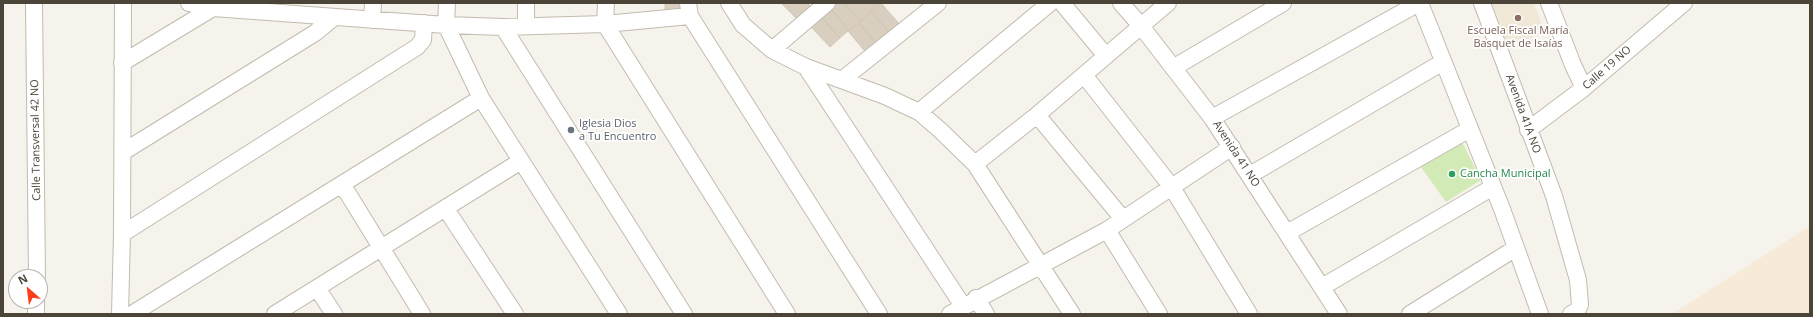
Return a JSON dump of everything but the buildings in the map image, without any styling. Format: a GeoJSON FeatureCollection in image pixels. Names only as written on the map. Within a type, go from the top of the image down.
{"type":"FeatureCollection","features":[{"type":"Feature","properties":{"kind":"street","name":"Calle Transversal 42 NO"},"geometry":{"type":"LineString","coordinates":[[34,3],[36,269]]}},
{"type":"Feature","properties":{"kind":"street"},"geometry":{"type":"LineString","coordinates":[[120,314],[123,152],[123,3]]}},
{"type":"Feature","properties":{"kind":"street"},"geometry":{"type":"LineString","coordinates":[[189,3],[294,8],[334,18],[504,28],[605,24],[689,9],[879,314]]}},
{"type":"Feature","properties":{"kind":"street"},"geometry":{"type":"LineString","coordinates":[[372,20],[373,3]]}},
{"type":"Feature","properties":{"kind":"street"},"geometry":{"type":"LineString","coordinates":[[448,3],[446,25],[481,98],[619,314]]}},
{"type":"Feature","properties":{"kind":"street"},"geometry":{"type":"LineString","coordinates":[[526,3],[526,26]]}},
{"type":"Feature","properties":{"kind":"street"},"geometry":{"type":"LineString","coordinates":[[606,3],[605,24],[787,314]]}},
{"type":"Feature","properties":{"kind":"street"},"geometry":{"type":"LineString","coordinates":[[729,3],[743,24],[772,50],[806,67],[843,79],[885,96],[918,112],[940,130],[975,164],[1072,314]]}},
{"type":"Feature","properties":{"kind":"street"},"geometry":{"type":"LineString","coordinates":[[772,50],[826,3]]}},
{"type":"Feature","properties":{"kind":"street"},"geometry":{"type":"LineString","coordinates":[[843,79],[938,3]]}},
{"type":"Feature","properties":{"kind":"street"},"geometry":{"type":"LineString","coordinates":[[918,112],[1050,3]]}},
{"type":"Feature","properties":{"kind":"street"},"geometry":{"type":"LineString","coordinates":[[1062,3],[1106,56]]}},
{"type":"Feature","properties":{"kind":"street","name":"Avenida 41 NO"},"geometry":{"type":"LineString","coordinates":[[1121,3],[1141,26],[1212,118],[1339,314]]}},
{"type":"Feature","properties":{"kind":"street"},"geometry":{"type":"LineString","coordinates":[[975,164],[1038,115],[1168,3]]}},
{"type":"Feature","properties":{"kind":"street"},"geometry":{"type":"LineString","coordinates":[[1173,68],[1283,3]]}},
{"type":"Feature","properties":{"kind":"street"},"geometry":{"type":"LineString","coordinates":[[1212,118],[1420,3],[1493,187],[1539,314]]}},
{"type":"Feature","properties":{"kind":"street","name":"Avenida 41A NO"},"geometry":{"type":"LineString","coordinates":[[1482,3],[1528,130],[1554,196],[1578,280],[1580,304],[1577,312],[1571,314]]}},
{"type":"Feature","properties":{"kind":"street","name":"Calle 19 NO"},"geometry":{"type":"LineString","coordinates":[[1528,130],[1584,88],[1684,3]]}},
{"type":"Feature","properties":{"kind":"street"},"geometry":{"type":"LineString","coordinates":[[1551,4],[1573,65],[1584,88]]}},
{"type":"Feature","properties":{"kind":"street"},"geometry":{"type":"LineString","coordinates":[[122,63],[213,5]]}},
{"type":"Feature","properties":{"kind":"street"},"geometry":{"type":"LineString","coordinates":[[123,152],[315,33],[334,18]]}},
{"type":"Feature","properties":{"kind":"street"},"geometry":{"type":"LineString","coordinates":[[122,234],[417,47],[423,40],[424,23]]}},
{"type":"Feature","properties":{"kind":"street"},"geometry":{"type":"LineString","coordinates":[[504,28],[684,314]]}},
{"type":"Feature","properties":{"kind":"street"},"geometry":{"type":"LineString","coordinates":[[1250,175],[1443,62]]}},
{"type":"Feature","properties":{"kind":"street"},"geometry":{"type":"LineString","coordinates":[[806,67],[963,306],[986,314]]}},
{"type":"Feature","properties":{"kind":"street"},"geometry":{"type":"LineString","coordinates":[[1084,75],[1171,186],[1249,314]]}},
{"type":"Feature","properties":{"kind":"street"},"geometry":{"type":"LineString","coordinates":[[132,314],[151,309],[342,184],[481,98]]}},
{"type":"Feature","properties":{"kind":"street"},"geometry":{"type":"LineString","coordinates":[[1038,115],[1123,219]]}},
{"type":"Feature","properties":{"kind":"street"},"geometry":{"type":"LineString","coordinates":[[1287,233],[1470,129]]}},
{"type":"Feature","properties":{"kind":"street"},"geometry":{"type":"LineString","coordinates":[[963,306],[1041,267],[1107,230],[1171,186],[1232,147]]}},
{"type":"Feature","properties":{"kind":"street"},"geometry":{"type":"LineString","coordinates":[[275,314],[521,161]]}},
{"type":"Feature","properties":{"kind":"street"},"geometry":{"type":"LineString","coordinates":[[342,184],[422,314]]}},
{"type":"Feature","properties":{"kind":"street"},"geometry":{"type":"LineString","coordinates":[[1322,287],[1493,187]]}},
{"type":"Feature","properties":{"kind":"street"},"geometry":{"type":"LineString","coordinates":[[446,209],[515,314]]}},
{"type":"Feature","properties":{"kind":"street"},"geometry":{"type":"LineString","coordinates":[[1107,230],[1159,314]]}},
{"type":"Feature","properties":{"kind":"street"},"geometry":{"type":"LineString","coordinates":[[1410,314],[1516,248]]}},
{"type":"Feature","properties":{"kind":"street"},"geometry":{"type":"LineString","coordinates":[[317,288],[334,314]]}},
{"type":"Feature","properties":{"kind":"shaded area","name":"Escuela Fiscal María Basquet de Isaías"},"geometry":{"type":"Polygon","coordinates":[[[1492,3],[1534,3],[1545,33],[1507,45],[1492,3]]]}},
{"type":"Feature","properties":{"kind":"shaded area"},"geometry":{"type":"Polygon","coordinates":[[[1810,226],[1810,314],[1672,314],[1810,226]]]}},
{"type":"Feature","properties":{"kind":"green space","name":"Cancha Municipal"},"geometry":{"type":"Polygon","coordinates":[[[1462,142],[1481,180],[1446,202],[1421,167],[1462,142]]]}},
{"type":"Feature","properties":{"kind":"place","name":"Escuela Fiscal María Basquet de Isaías"},"geometry":{"type":"Point","coordinates":[1518,18]}},
{"type":"Feature","properties":{"kind":"place","name":"Iglesia Dios a Tu Encuentro"},"geometry":{"type":"Point","coordinates":[571,130]}},
{"type":"Feature","properties":{"kind":"place","name":"Cancha Municipal"},"geometry":{"type":"Point","coordinates":[1452,174]}}]}
